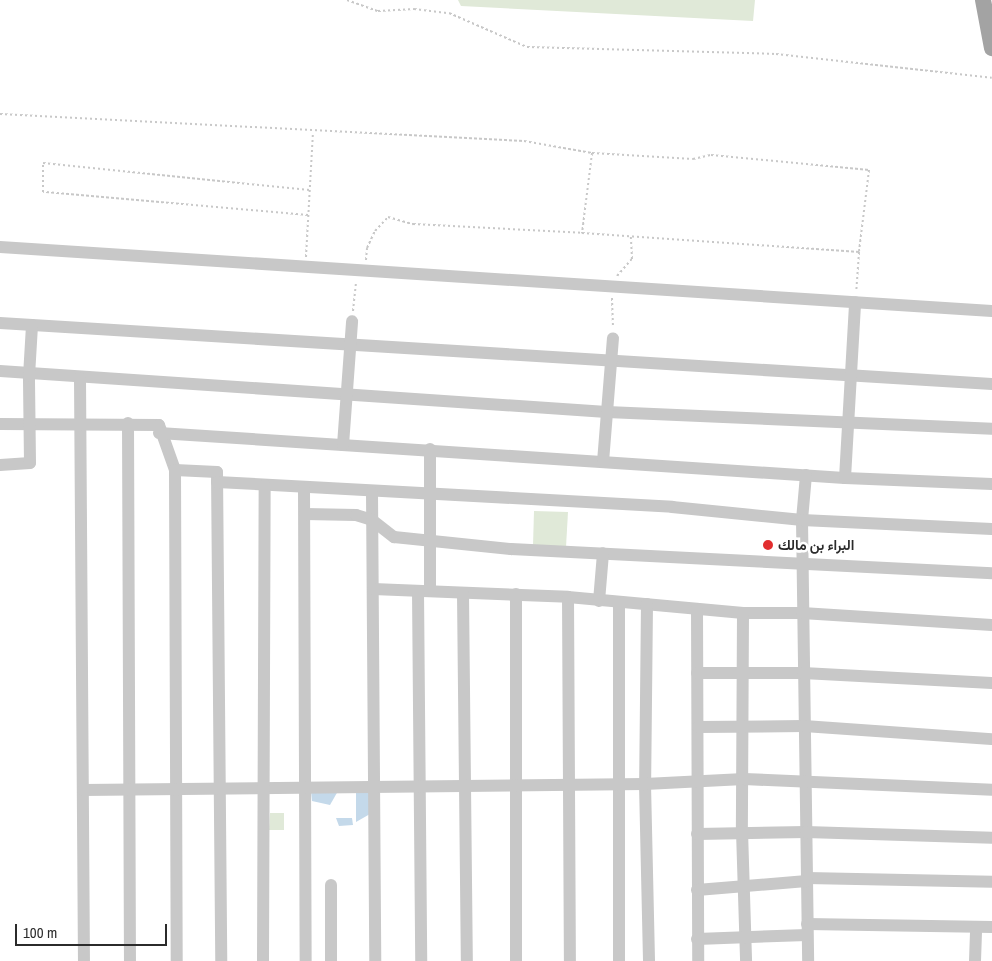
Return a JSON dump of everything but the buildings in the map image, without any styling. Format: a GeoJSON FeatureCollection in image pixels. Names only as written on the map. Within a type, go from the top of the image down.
{"type":"FeatureCollection","features":[{"type":"Feature","properties":{"kind":"main road"},"geometry":{"type":"LineString","coordinates":[[983,0],[992,48]]}},
{"type":"Feature","properties":{"kind":"street"},"geometry":{"type":"LineString","coordinates":[[0,247],[992,312]]}},
{"type":"Feature","properties":{"kind":"street"},"geometry":{"type":"LineString","coordinates":[[845,478],[855,302]]}},
{"type":"Feature","properties":{"kind":"street"},"geometry":{"type":"LineString","coordinates":[[343,445],[352,321]]}},
{"type":"Feature","properties":{"kind":"street"},"geometry":{"type":"LineString","coordinates":[[0,323],[611,362],[851,373],[992,384]]}},
{"type":"Feature","properties":{"kind":"street"},"geometry":{"type":"LineString","coordinates":[[0,465],[30,463],[28,423],[32,325]]}},
{"type":"Feature","properties":{"kind":"street"},"geometry":{"type":"LineString","coordinates":[[603,462],[613,338]]}},
{"type":"Feature","properties":{"kind":"street"},"geometry":{"type":"LineString","coordinates":[[0,371],[80,378],[607,412],[992,429]]}},
{"type":"Feature","properties":{"kind":"street"},"geometry":{"type":"LineString","coordinates":[[80,378],[84,961]]}},
{"type":"Feature","properties":{"kind":"street"},"geometry":{"type":"LineString","coordinates":[[0,424],[81,422],[158,425],[159,433],[175,470],[177,961]]}},
{"type":"Feature","properties":{"kind":"street"},"geometry":{"type":"LineString","coordinates":[[128,423],[130,961]]}},
{"type":"Feature","properties":{"kind":"street"},"geometry":{"type":"LineString","coordinates":[[159,433],[430,449],[806,476],[992,484]]}},
{"type":"Feature","properties":{"kind":"street"},"geometry":{"type":"LineString","coordinates":[[421,961],[419,786],[424,591],[429,541],[430,449]]}},
{"type":"Feature","properties":{"kind":"street"},"geometry":{"type":"LineString","coordinates":[[175,470],[217,472],[218,482],[221,961]]}},
{"type":"Feature","properties":{"kind":"street"},"geometry":{"type":"LineString","coordinates":[[806,476],[802,520],[802,613],[808,961]]}},
{"type":"Feature","properties":{"kind":"street"},"geometry":{"type":"LineString","coordinates":[[218,482],[372,492],[430,493],[672,507],[802,520],[992,529]]}},
{"type":"Feature","properties":{"kind":"street"},"geometry":{"type":"LineString","coordinates":[[263,961],[262,788],[265,485]]}},
{"type":"Feature","properties":{"kind":"street"},"geometry":{"type":"LineString","coordinates":[[304,488],[306,961]]}},
{"type":"Feature","properties":{"kind":"street"},"geometry":{"type":"LineString","coordinates":[[372,492],[375,961]]}},
{"type":"Feature","properties":{"kind":"street"},"geometry":{"type":"LineString","coordinates":[[305,514],[356,515],[372,520],[394,537],[429,541],[603,553],[992,573]]}},
{"type":"Feature","properties":{"kind":"street"},"geometry":{"type":"LineString","coordinates":[[599,601],[603,553]]}},
{"type":"Feature","properties":{"kind":"street"},"geometry":{"type":"LineString","coordinates":[[373,589],[568,597],[743,613],[802,613],[992,625]]}},
{"type":"Feature","properties":{"kind":"street"},"geometry":{"type":"LineString","coordinates":[[463,594],[463,786],[467,961]]}},
{"type":"Feature","properties":{"kind":"street"},"geometry":{"type":"LineString","coordinates":[[516,594],[514,786],[516,961]]}},
{"type":"Feature","properties":{"kind":"street"},"geometry":{"type":"LineString","coordinates":[[568,597],[570,961]]}},
{"type":"Feature","properties":{"kind":"street"},"geometry":{"type":"LineString","coordinates":[[619,603],[622,784],[619,961]]}},
{"type":"Feature","properties":{"kind":"street"},"geometry":{"type":"LineString","coordinates":[[648,604],[645,784],[649,961]]}},
{"type":"Feature","properties":{"kind":"street"},"geometry":{"type":"LineString","coordinates":[[697,609],[696,890],[698,961]]}},
{"type":"Feature","properties":{"kind":"street"},"geometry":{"type":"LineString","coordinates":[[743,613],[744,779],[742,832],[746,961]]}},
{"type":"Feature","properties":{"kind":"street"},"geometry":{"type":"LineString","coordinates":[[697,673],[743,675],[803,673],[992,683]]}},
{"type":"Feature","properties":{"kind":"street"},"geometry":{"type":"LineString","coordinates":[[698,727],[744,725],[804,726],[992,739]]}},
{"type":"Feature","properties":{"kind":"street"},"geometry":{"type":"LineString","coordinates":[[83,790],[645,784],[744,779],[804,780],[992,790]]}},
{"type":"Feature","properties":{"kind":"street"},"geometry":{"type":"LineString","coordinates":[[696,834],[806,832],[992,838]]}},
{"type":"Feature","properties":{"kind":"street"},"geometry":{"type":"LineString","coordinates":[[696,890],[807,880],[992,882]]}},
{"type":"Feature","properties":{"kind":"street"},"geometry":{"type":"LineString","coordinates":[[331,885],[331,961]]}},
{"type":"Feature","properties":{"kind":"street"},"geometry":{"type":"LineString","coordinates":[[697,939],[808,930],[992,927]]}},
{"type":"Feature","properties":{"kind":"street"},"geometry":{"type":"LineString","coordinates":[[975,961],[976,928]]}},
{"type":"Feature","properties":{"kind":"path"},"geometry":{"type":"LineString","coordinates":[[347,0],[378,11],[414,9],[449,13],[527,47],[776,54],[992,78]]}},
{"type":"Feature","properties":{"kind":"path"},"geometry":{"type":"LineString","coordinates":[[0,114],[313,132],[524,141],[592,153],[693,158],[711,155],[869,170],[855,302]]}},
{"type":"Feature","properties":{"kind":"path"},"geometry":{"type":"LineString","coordinates":[[305,266],[313,132]]}},
{"type":"Feature","properties":{"kind":"path"},"geometry":{"type":"LineString","coordinates":[[582,233],[592,153]]}},
{"type":"Feature","properties":{"kind":"path"},"geometry":{"type":"LineString","coordinates":[[308,215],[43,192],[43,163],[310,190]]}},
{"type":"Feature","properties":{"kind":"path"},"geometry":{"type":"LineString","coordinates":[[352,321],[355,282],[366,270],[367,248],[375,231],[388,217],[413,224],[630,236],[859,252]]}},
{"type":"Feature","properties":{"kind":"path"},"geometry":{"type":"LineString","coordinates":[[613,338],[610,286],[632,259],[630,236]]}},
{"type":"Feature","properties":{"kind":"green space"},"geometry":{"type":"Polygon","coordinates":[[[458,0],[755,0],[753,21],[461,6],[458,0]]]}},
{"type":"Feature","properties":{"kind":"green space"},"geometry":{"type":"Polygon","coordinates":[[[534,511],[568,512],[566,547],[533,546],[534,511]]]}},
{"type":"Feature","properties":{"kind":"green space"},"geometry":{"type":"Polygon","coordinates":[[[270,813],[284,813],[284,830],[269,830],[270,813]]]}},
{"type":"Feature","properties":{"kind":"water"},"geometry":{"type":"Polygon","coordinates":[[[370,790],[370,814],[356,822],[356,791],[370,790]]]}},
{"type":"Feature","properties":{"kind":"water"},"geometry":{"type":"Polygon","coordinates":[[[311,791],[338,791],[330,805],[312,801],[311,791]]]}},
{"type":"Feature","properties":{"kind":"water"},"geometry":{"type":"Polygon","coordinates":[[[336,818],[352,818],[353,825],[339,826],[336,818]]]}},
{"type":"Feature","properties":{"kind":"place","name":"البراء بن مالك"},"geometry":{"type":"Point","coordinates":[768,545]}}]}
